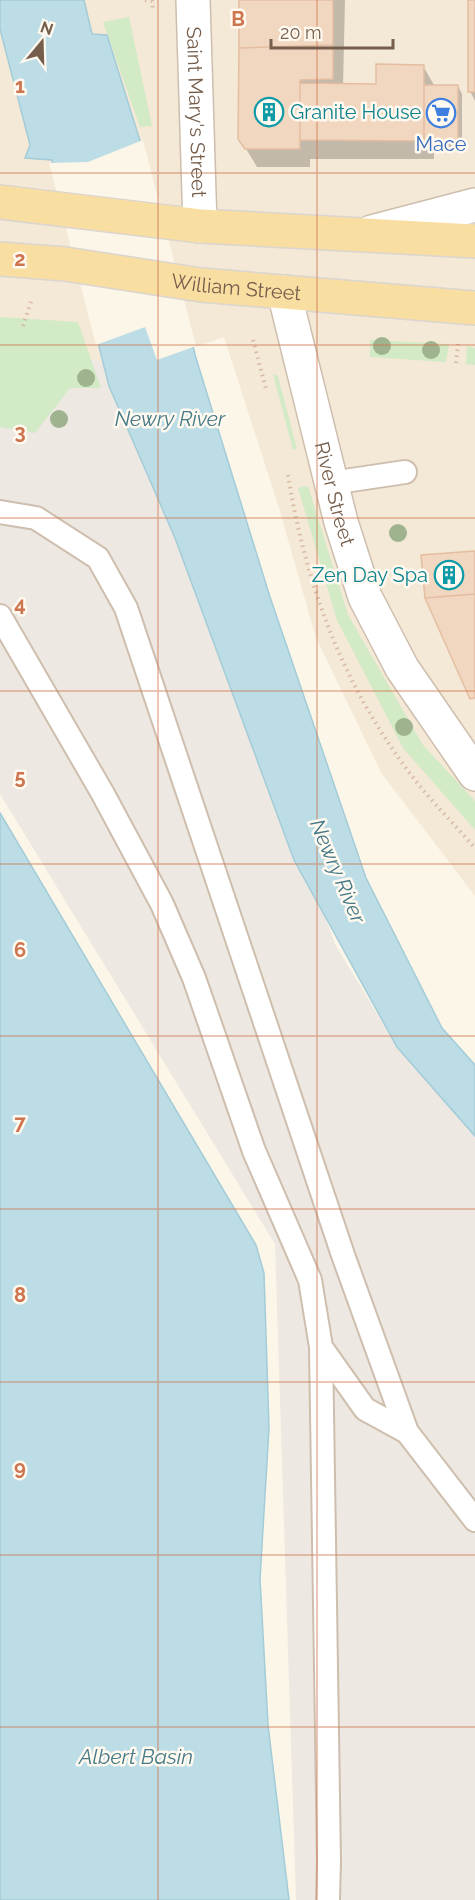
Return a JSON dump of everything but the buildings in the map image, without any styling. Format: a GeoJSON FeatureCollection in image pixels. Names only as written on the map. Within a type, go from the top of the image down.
{"type":"FeatureCollection","features":[{"type":"Feature","properties":{"kind":"main road"},"geometry":{"type":"LineString","coordinates":[[0,202],[191,225],[475,241]]}},
{"type":"Feature","properties":{"kind":"main road","name":"William Street"},"geometry":{"type":"LineString","coordinates":[[0,259],[65,264],[201,285],[475,308]]}},
{"type":"Feature","properties":{"kind":"street","name":"Saint Mary's Street"},"geometry":{"type":"LineString","coordinates":[[191,225],[193,0]]}},
{"type":"Feature","properties":{"kind":"street"},"geometry":{"type":"LineString","coordinates":[[358,236],[475,205]]}},
{"type":"Feature","properties":{"kind":"street","name":"River Street"},"geometry":{"type":"LineString","coordinates":[[284,291],[332,483],[365,597],[402,668],[475,774]]}},
{"type":"Feature","properties":{"kind":"lane"},"geometry":{"type":"LineString","coordinates":[[332,483],[405,471]]}},
{"type":"Feature","properties":{"kind":"lane"},"geometry":{"type":"LineString","coordinates":[[0,512],[36,518],[98,558],[126,608],[343,1255],[407,1432],[475,1520]]}},
{"type":"Feature","properties":{"kind":"lane"},"geometry":{"type":"LineString","coordinates":[[0,616],[104,794],[167,915],[194,978],[254,1151],[309,1280],[318,1315],[321,1347],[329,1861],[327,1900]]}},
{"type":"Feature","properties":{"kind":"lane"},"geometry":{"type":"LineString","coordinates":[[321,1347],[365,1409],[407,1432]]}},
{"type":"Feature","properties":{"kind":"path"},"geometry":{"type":"LineString","coordinates":[[23,326],[33,296]]}},
{"type":"Feature","properties":{"kind":"path"},"geometry":{"type":"LineString","coordinates":[[456,363],[459,338]]}},
{"type":"Feature","properties":{"kind":"shaded area"},"geometry":{"type":"Polygon","coordinates":[[[0,0],[475,0],[475,896],[382,774],[316,638],[279,508],[224,337],[157,360],[114,362],[0,353],[0,0]]]}},
{"type":"Feature","properties":{"kind":"shaded area"},"geometry":{"type":"Polygon","coordinates":[[[0,353],[114,362],[169,485],[335,944],[397,1047],[475,1135],[475,1900],[296,1900],[275,1244],[0,794],[0,353]]]}},
{"type":"Feature","properties":{"kind":"green space"},"geometry":{"type":"Polygon","coordinates":[[[129,17],[152,126],[140,127],[103,22],[129,17]]]}},
{"type":"Feature","properties":{"kind":"green space"},"geometry":{"type":"Polygon","coordinates":[[[0,317],[78,322],[101,388],[70,388],[35,433],[0,427],[0,317]]]}},
{"type":"Feature","properties":{"kind":"green space"},"geometry":{"type":"Polygon","coordinates":[[[370,340],[449,344],[446,362],[370,357],[370,340]]]}},
{"type":"Feature","properties":{"kind":"green space"},"geometry":{"type":"Polygon","coordinates":[[[467,346],[475,348],[475,365],[466,364],[467,346]]]}},
{"type":"Feature","properties":{"kind":"green space"},"geometry":{"type":"Polygon","coordinates":[[[273,374],[278,376],[297,449],[293,450],[273,374]]]}},
{"type":"Feature","properties":{"kind":"green space"},"geometry":{"type":"Polygon","coordinates":[[[308,486],[348,615],[423,745],[475,801],[475,830],[403,748],[337,620],[298,488],[308,486]]]}},
{"type":"Feature","properties":{"kind":"water","name":"Newry River"},"geometry":{"type":"Polygon","coordinates":[[[0,0],[84,0],[92,34],[107,35],[141,144],[196,358],[270,597],[366,878],[442,1028],[475,1065],[475,1136],[397,1047],[294,860],[175,538],[109,386],[52,160],[25,158],[30,145],[0,29],[0,0]]]}},
{"type":"Feature","properties":{"kind":"water","name":"Albert Basin"},"geometry":{"type":"Polygon","coordinates":[[[0,813],[256,1245],[264,1273],[269,1428],[260,1579],[268,1725],[289,1900],[0,1900],[0,813]]]}},
{"type":"Feature","properties":{"kind":"pier"},"geometry":{"type":"Polygon","coordinates":[[[143,140],[196,346],[157,360],[145,327],[96,345],[49,163],[88,162],[143,140]]]}},
{"type":"Feature","properties":{"kind":"place","name":"Granite House"},"geometry":{"type":"Point","coordinates":[269,112]}},
{"type":"Feature","properties":{"kind":"place","name":"Mace"},"geometry":{"type":"Point","coordinates":[441,113]}},
{"type":"Feature","properties":{"kind":"place","name":"Zen Day Spa"},"geometry":{"type":"Point","coordinates":[449,575]}}]}
